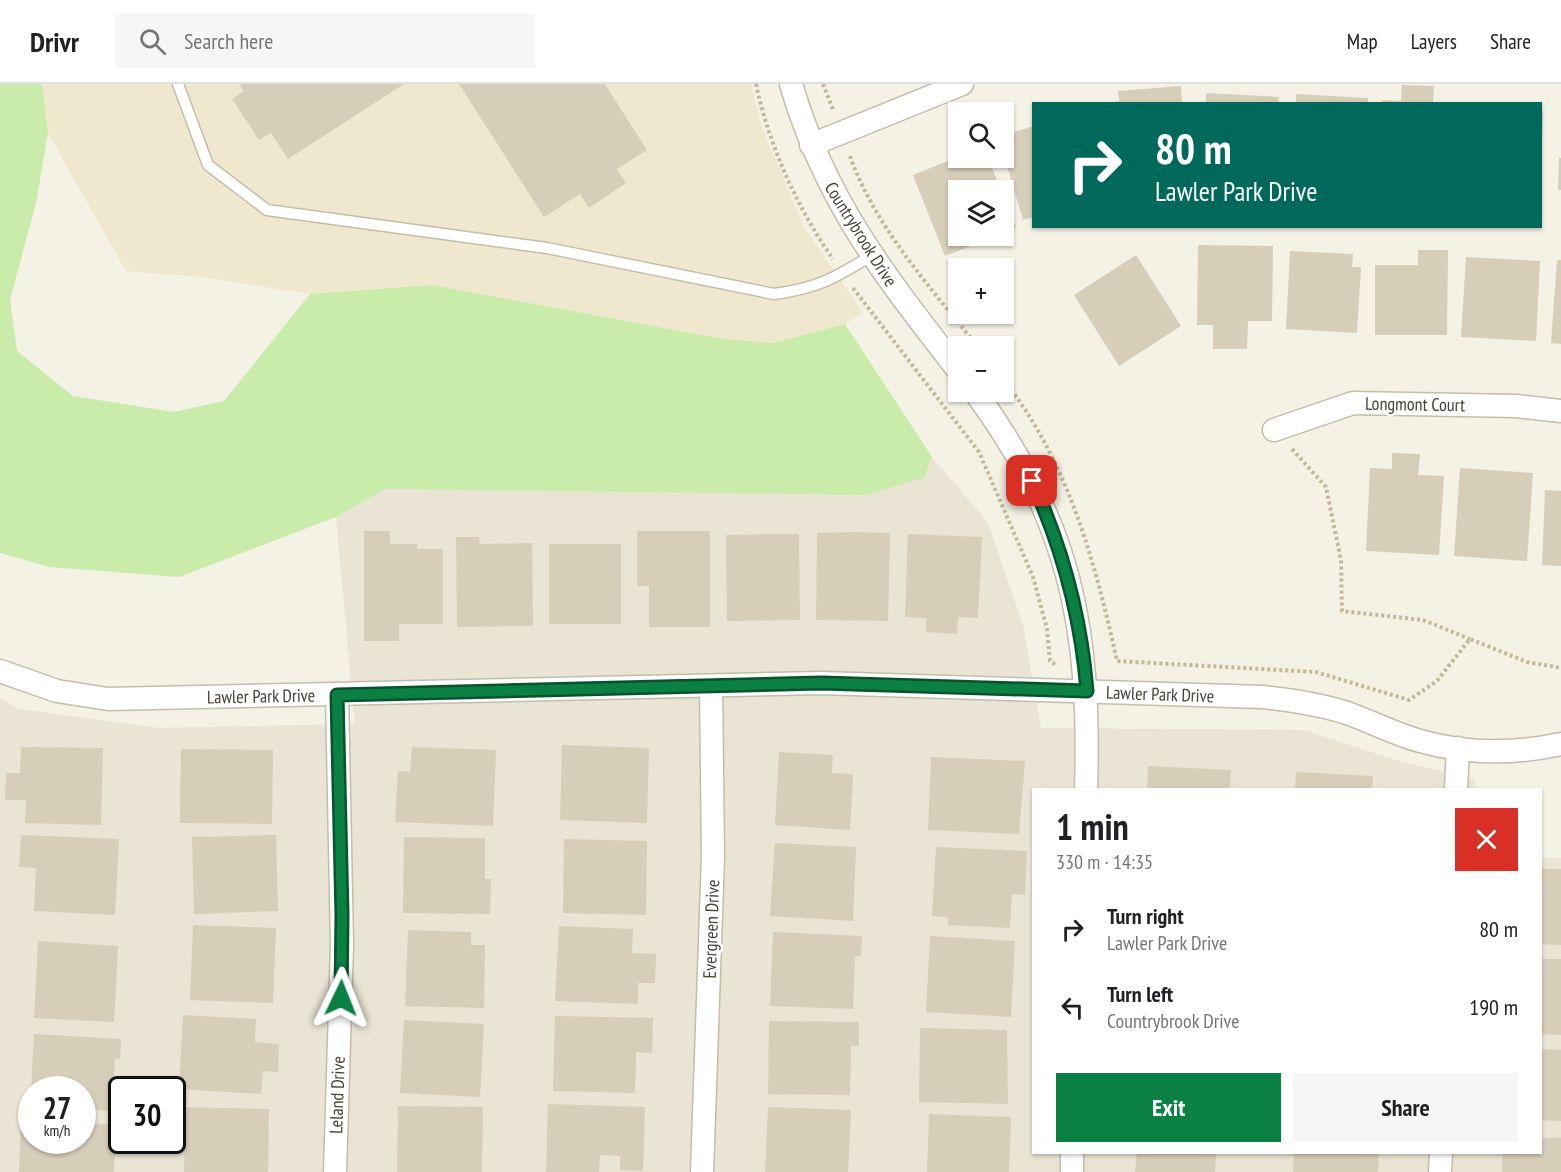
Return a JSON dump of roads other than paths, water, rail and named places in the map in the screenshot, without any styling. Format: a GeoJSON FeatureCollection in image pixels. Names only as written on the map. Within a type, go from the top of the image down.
{"type":"FeatureCollection","features":[{"type":"Feature","properties":{"kind":"street","name":"Countrybrook Drive"},"geometry":{"type":"LineString","coordinates":[[791,84],[811,145],[848,220],[871,256],[948,357]]}},
{"type":"Feature","properties":{"kind":"street"},"geometry":{"type":"LineString","coordinates":[[811,145],[962,84]]}},
{"type":"Feature","properties":{"kind":"street"},"geometry":{"type":"LineString","coordinates":[[982,402],[1015,449],[1057,540],[1078,619],[1087,691],[1086,788]]}},
{"type":"Feature","properties":{"kind":"street","name":"Longmont Court"},"geometry":{"type":"LineString","coordinates":[[1274,430],[1353,403],[1516,406],[1561,411]]}},
{"type":"Feature","properties":{"kind":"street","name":"Lawler Park Drive"},"geometry":{"type":"LineString","coordinates":[[0,671],[57,691],[108,699],[873,683],[1291,700],[1347,713],[1422,741],[1458,748],[1516,751],[1561,744]]}},
{"type":"Feature","properties":{"kind":"street","name":"Evergreen Drive"},"geometry":{"type":"LineString","coordinates":[[702,1172],[714,856],[711,686]]}},
{"type":"Feature","properties":{"kind":"street","name":"Leland Drive"},"geometry":{"type":"LineString","coordinates":[[334,1172],[342,945],[337,695]]}},
{"type":"Feature","properties":{"kind":"street"},"geometry":{"type":"LineString","coordinates":[[1456,788],[1458,748]]}},
{"type":"Feature","properties":{"kind":"street"},"geometry":{"type":"LineString","coordinates":[[1072,1154],[1072,1172]]}},
{"type":"Feature","properties":{"kind":"street"},"geometry":{"type":"LineString","coordinates":[[1440,1172],[1441,1154]]}},
{"type":"Feature","properties":{"kind":"lane"},"geometry":{"type":"LineString","coordinates":[[178,84],[208,165],[267,210],[547,248],[774,294],[807,290],[871,256]]}}]}
